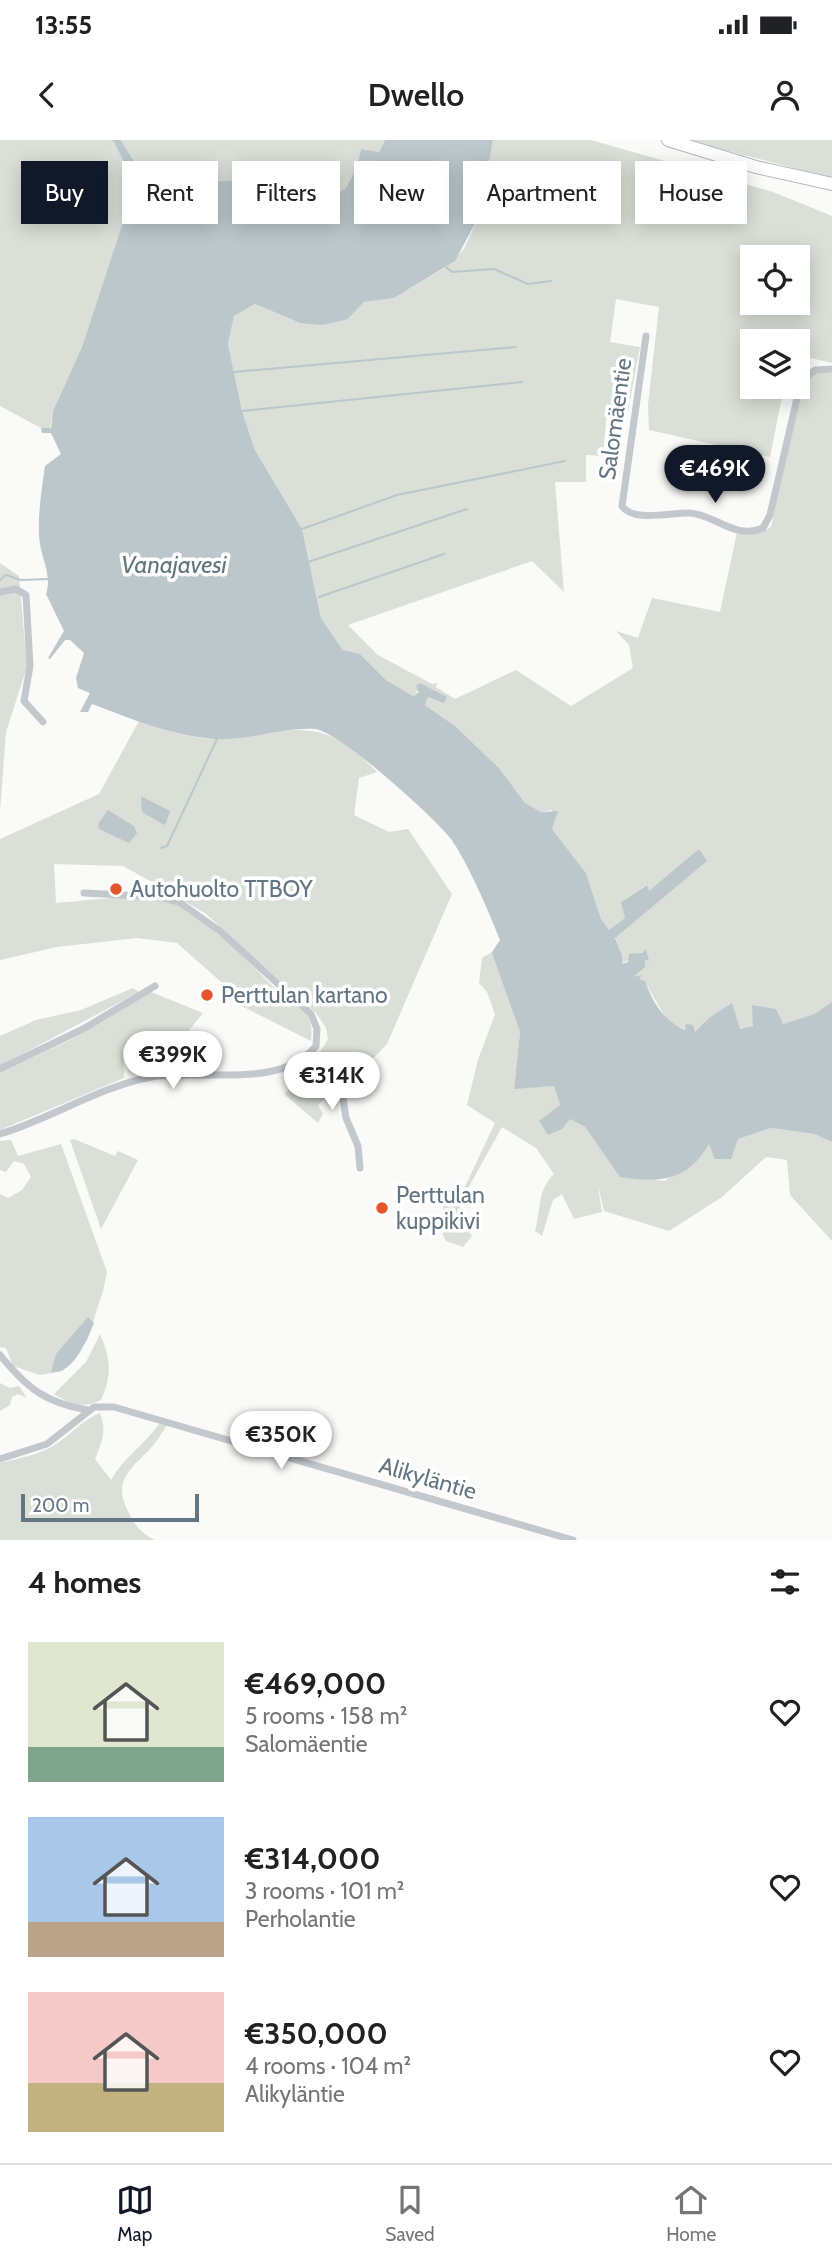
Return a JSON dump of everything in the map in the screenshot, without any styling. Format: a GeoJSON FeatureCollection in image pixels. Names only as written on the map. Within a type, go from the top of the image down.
{"type":"FeatureCollection","features":[{"type":"Feature","properties":{"kind":"highway"},"geometry":{"type":"LineString","coordinates":[[668,140],[756,167],[832,184]]}},
{"type":"Feature","properties":{"kind":"street","name":"Salomäentie"},"geometry":{"type":"LineString","coordinates":[[646,336],[622,506],[634,514],[698,514],[733,530],[763,528],[770,515],[801,381],[814,370],[832,369]]}},
{"type":"Feature","properties":{"kind":"street"},"geometry":{"type":"LineString","coordinates":[[0,592],[16,589],[26,595],[30,666],[24,701],[43,722]]}},
{"type":"Feature","properties":{"kind":"street"},"geometry":{"type":"LineString","coordinates":[[0,1135],[151,1077],[244,1075],[280,1068],[310,1054],[316,1046],[317,1038],[311,1014],[220,931],[192,910],[159,897],[84,894]]}},
{"type":"Feature","properties":{"kind":"street"},"geometry":{"type":"LineString","coordinates":[[0,1069],[83,1029],[155,986]]}},
{"type":"Feature","properties":{"kind":"street"},"geometry":{"type":"LineString","coordinates":[[310,1054],[341,1084],[346,1118],[358,1146],[360,1168]]}},
{"type":"Feature","properties":{"kind":"street"},"geometry":{"type":"LineString","coordinates":[[0,1355],[28,1387],[61,1406],[70,1424]]}},
{"type":"Feature","properties":{"kind":"street","name":"Alikyläntie"},"geometry":{"type":"LineString","coordinates":[[61,1406],[89,1410],[94,1407],[114,1407],[573,1540]]}},
{"type":"Feature","properties":{"kind":"street"},"geometry":{"type":"LineString","coordinates":[[0,1460],[47,1444],[89,1410]]}},
{"type":"Feature","properties":{"kind":"shaded area"},"geometry":{"type":"Polygon","coordinates":[[[0,140],[113,140],[123,161],[122,224],[82,347],[53,411],[50,428],[41,428],[0,406],[0,140]]]}},
{"type":"Feature","properties":{"kind":"shaded area"},"geometry":{"type":"Polygon","coordinates":[[[121,140],[385,140],[379,152],[361,149],[358,161],[354,161],[354,174],[349,185],[340,193],[340,161],[232,161],[232,181],[218,182],[218,161],[135,161],[121,140]]]}},
{"type":"Feature","properties":{"kind":"shaded area"},"geometry":{"type":"Polygon","coordinates":[[[493,140],[591,140],[664,161],[635,161],[635,224],[747,224],[747,185],[832,216],[832,363],[810,358],[810,329],[740,329],[740,399],[782,399],[770,457],[649,430],[648,405],[659,307],[616,299],[610,342],[640,347],[628,411],[607,410],[603,456],[586,455],[586,482],[555,482],[564,592],[532,561],[348,625],[378,655],[432,684],[437,683],[436,687],[455,699],[516,670],[571,706],[633,668],[629,645],[616,631],[638,638],[652,598],[720,612],[737,532],[756,534],[771,527],[799,399],[810,399],[810,377],[822,372],[832,373],[832,1002],[814,1014],[783,1024],[753,1005],[753,1026],[740,1029],[731,1004],[694,1033],[668,1022],[646,984],[632,977],[645,960],[648,961],[646,950],[622,964],[622,955],[615,937],[706,861],[699,850],[648,892],[646,885],[622,901],[625,918],[609,931],[601,919],[586,873],[552,829],[552,810],[541,812],[525,803],[499,768],[455,726],[425,705],[428,697],[437,700],[447,697],[419,690],[413,696],[386,680],[360,654],[344,651],[321,618],[302,529],[255,450],[242,411],[228,344],[234,316],[255,304],[300,323],[348,319],[364,302],[394,298],[446,267],[464,249],[475,224],[621,224],[621,161],[488,161],[493,140]]]}},
{"type":"Feature","properties":{"kind":"shaded area"},"geometry":{"type":"Polygon","coordinates":[[[686,140],[832,140],[832,178],[686,140]]]}},
{"type":"Feature","properties":{"kind":"shaded area"},"geometry":{"type":"Polygon","coordinates":[[[0,563],[19,576],[27,667],[6,732],[0,812],[0,563]]]}},
{"type":"Feature","properties":{"kind":"shaded area"},"geometry":{"type":"Polygon","coordinates":[[[139,721],[208,739],[301,730],[328,735],[339,741],[351,748],[377,772],[359,778],[354,815],[389,832],[408,829],[452,894],[387,1044],[356,1077],[338,1086],[318,1105],[323,1114],[318,1123],[284,1094],[294,1085],[288,1076],[319,1067],[314,1062],[328,1039],[326,1028],[316,1013],[206,914],[123,866],[54,864],[56,903],[142,898],[169,902],[185,909],[214,928],[278,991],[304,1010],[311,1025],[311,1041],[230,1000],[228,988],[177,943],[137,938],[57,947],[0,960],[0,839],[99,794],[139,721]]]}},
{"type":"Feature","properties":{"kind":"shaded area"},"geometry":{"type":"Polygon","coordinates":[[[492,952],[520,1032],[514,1088],[554,1086],[560,1105],[570,1118],[585,1127],[620,1176],[665,1181],[709,1144],[712,1147],[771,1128],[814,1134],[832,1142],[832,1241],[790,1195],[787,1160],[766,1157],[722,1197],[669,1231],[604,1211],[597,1182],[602,1212],[574,1219],[562,1194],[553,1200],[542,1236],[535,1231],[540,1201],[554,1174],[536,1148],[502,1127],[460,1203],[460,1215],[472,1236],[463,1247],[446,1241],[443,1235],[443,1199],[446,1194],[460,1197],[495,1123],[467,1105],[478,1060],[495,1014],[487,992],[479,983],[482,958],[492,952]]]}},
{"type":"Feature","properties":{"kind":"shaded area"},"geometry":{"type":"Polygon","coordinates":[[[133,988],[139,992],[0,1066],[0,1036],[36,1020],[81,1010],[133,988]]]}},
{"type":"Feature","properties":{"kind":"shaded area"},"geometry":{"type":"Polygon","coordinates":[[[151,992],[203,1013],[182,1039],[146,1040],[123,1048],[124,1078],[0,1130],[0,1073],[76,1037],[151,992]]]}},
{"type":"Feature","properties":{"kind":"shaded area"},"geometry":{"type":"Polygon","coordinates":[[[74,1139],[115,1156],[118,1151],[138,1160],[101,1229],[70,1140],[74,1139]]]}},
{"type":"Feature","properties":{"kind":"shaded area"},"geometry":{"type":"Polygon","coordinates":[[[11,1140],[18,1156],[61,1144],[107,1272],[87,1340],[63,1371],[40,1375],[13,1366],[6,1348],[0,1347],[0,1194],[8,1198],[22,1190],[31,1177],[24,1164],[14,1161],[6,1172],[0,1170],[0,1141],[11,1140]]]}},
{"type":"Feature","properties":{"kind":"shaded area"},"geometry":{"type":"Polygon","coordinates":[[[100,1334],[109,1367],[101,1400],[77,1404],[54,1394],[86,1362],[100,1334]]]}},
{"type":"Feature","properties":{"kind":"shaded area"},"geometry":{"type":"Polygon","coordinates":[[[0,1383],[10,1388],[19,1386],[27,1398],[18,1394],[12,1397],[10,1405],[0,1411],[0,1383]]]}},
{"type":"Feature","properties":{"kind":"shaded area"},"geometry":{"type":"Polygon","coordinates":[[[100,1413],[103,1436],[95,1459],[111,1480],[159,1424],[167,1425],[153,1446],[126,1476],[122,1492],[124,1502],[137,1526],[155,1540],[0,1540],[0,1463],[45,1450],[100,1413]]]}},
{"type":"Feature","properties":{"kind":"water","name":"Vanajavesi"},"geometry":{"type":"Polygon","coordinates":[[[113,140],[121,140],[134,161],[123,161],[113,140]]]}},
{"type":"Feature","properties":{"kind":"water","name":"Vanajavesi"},"geometry":{"type":"Polygon","coordinates":[[[385,140],[493,140],[488,161],[463,161],[463,224],[475,224],[455,261],[394,298],[364,302],[348,319],[323,325],[300,323],[255,304],[234,316],[228,344],[242,411],[255,450],[302,529],[321,618],[343,650],[360,654],[386,680],[413,696],[419,692],[416,686],[420,683],[447,697],[444,703],[428,697],[425,705],[455,726],[499,768],[525,803],[541,812],[558,811],[552,829],[586,873],[601,919],[609,930],[625,918],[621,902],[647,885],[649,891],[699,849],[707,861],[615,938],[622,955],[622,964],[628,962],[629,954],[642,953],[646,949],[649,961],[645,960],[645,967],[633,977],[642,975],[639,979],[645,981],[654,1001],[669,1020],[685,1030],[686,1024],[693,1025],[695,1032],[709,1018],[732,1003],[740,1029],[753,1026],[752,1005],[776,1009],[783,1024],[814,1014],[832,1002],[832,1142],[814,1134],[771,1128],[738,1139],[731,1159],[715,1159],[709,1144],[691,1166],[671,1177],[647,1180],[620,1177],[585,1127],[570,1119],[562,1129],[548,1135],[539,1121],[560,1105],[554,1086],[514,1089],[520,1032],[492,952],[500,940],[471,874],[451,839],[386,777],[344,744],[315,729],[215,739],[168,731],[92,704],[88,712],[80,712],[90,693],[78,688],[76,678],[84,653],[70,640],[65,640],[50,659],[48,658],[64,631],[46,594],[48,579],[40,542],[39,517],[45,466],[61,454],[51,433],[42,433],[41,428],[51,428],[53,411],[82,347],[122,224],[218,224],[218,182],[232,181],[232,224],[340,224],[340,192],[346,188],[354,174],[354,224],[449,224],[449,161],[358,161],[361,149],[379,152],[385,140]]]}},
{"type":"Feature","properties":{"kind":"water"},"geometry":{"type":"Polygon","coordinates":[[[141,796],[170,811],[164,825],[142,812],[141,796]]]}},
{"type":"Feature","properties":{"kind":"water"},"geometry":{"type":"Polygon","coordinates":[[[108,810],[134,826],[137,833],[129,843],[99,829],[98,824],[108,810]]]}},
{"type":"Feature","properties":{"kind":"water"},"geometry":{"type":"Polygon","coordinates":[[[88,1317],[94,1323],[78,1355],[66,1368],[51,1372],[56,1354],[88,1317]]]}},
{"type":"Feature","properties":{"kind":"waterway"},"geometry":{"type":"LineString","coordinates":[[446,267],[452,272],[494,269],[528,284],[551,281]]}},
{"type":"Feature","properties":{"kind":"waterway"},"geometry":{"type":"LineString","coordinates":[[234,372],[516,347]]}},
{"type":"Feature","properties":{"kind":"waterway"},"geometry":{"type":"LineString","coordinates":[[242,411],[522,382]]}},
{"type":"Feature","properties":{"kind":"waterway"},"geometry":{"type":"LineString","coordinates":[[302,529],[397,495],[565,461]]}},
{"type":"Feature","properties":{"kind":"waterway"},"geometry":{"type":"LineString","coordinates":[[308,562],[467,509]]}},
{"type":"Feature","properties":{"kind":"waterway"},"geometry":{"type":"LineString","coordinates":[[319,597],[444,554]]}},
{"type":"Feature","properties":{"kind":"waterway"},"geometry":{"type":"LineString","coordinates":[[0,580],[6,575],[21,580],[48,579]]}},
{"type":"Feature","properties":{"kind":"waterway"},"geometry":{"type":"LineString","coordinates":[[161,848],[167,846],[217,739]]}},
{"type":"Feature","properties":{"kind":"place","name":"Autohuolto TTBOY"},"geometry":{"type":"Point","coordinates":[116,889]}},
{"type":"Feature","properties":{"kind":"place","name":"Perttulan kartano"},"geometry":{"type":"Point","coordinates":[207,995]}},
{"type":"Feature","properties":{"kind":"place","name":"Perttulan kuppikivi"},"geometry":{"type":"Point","coordinates":[382,1208]}}]}
